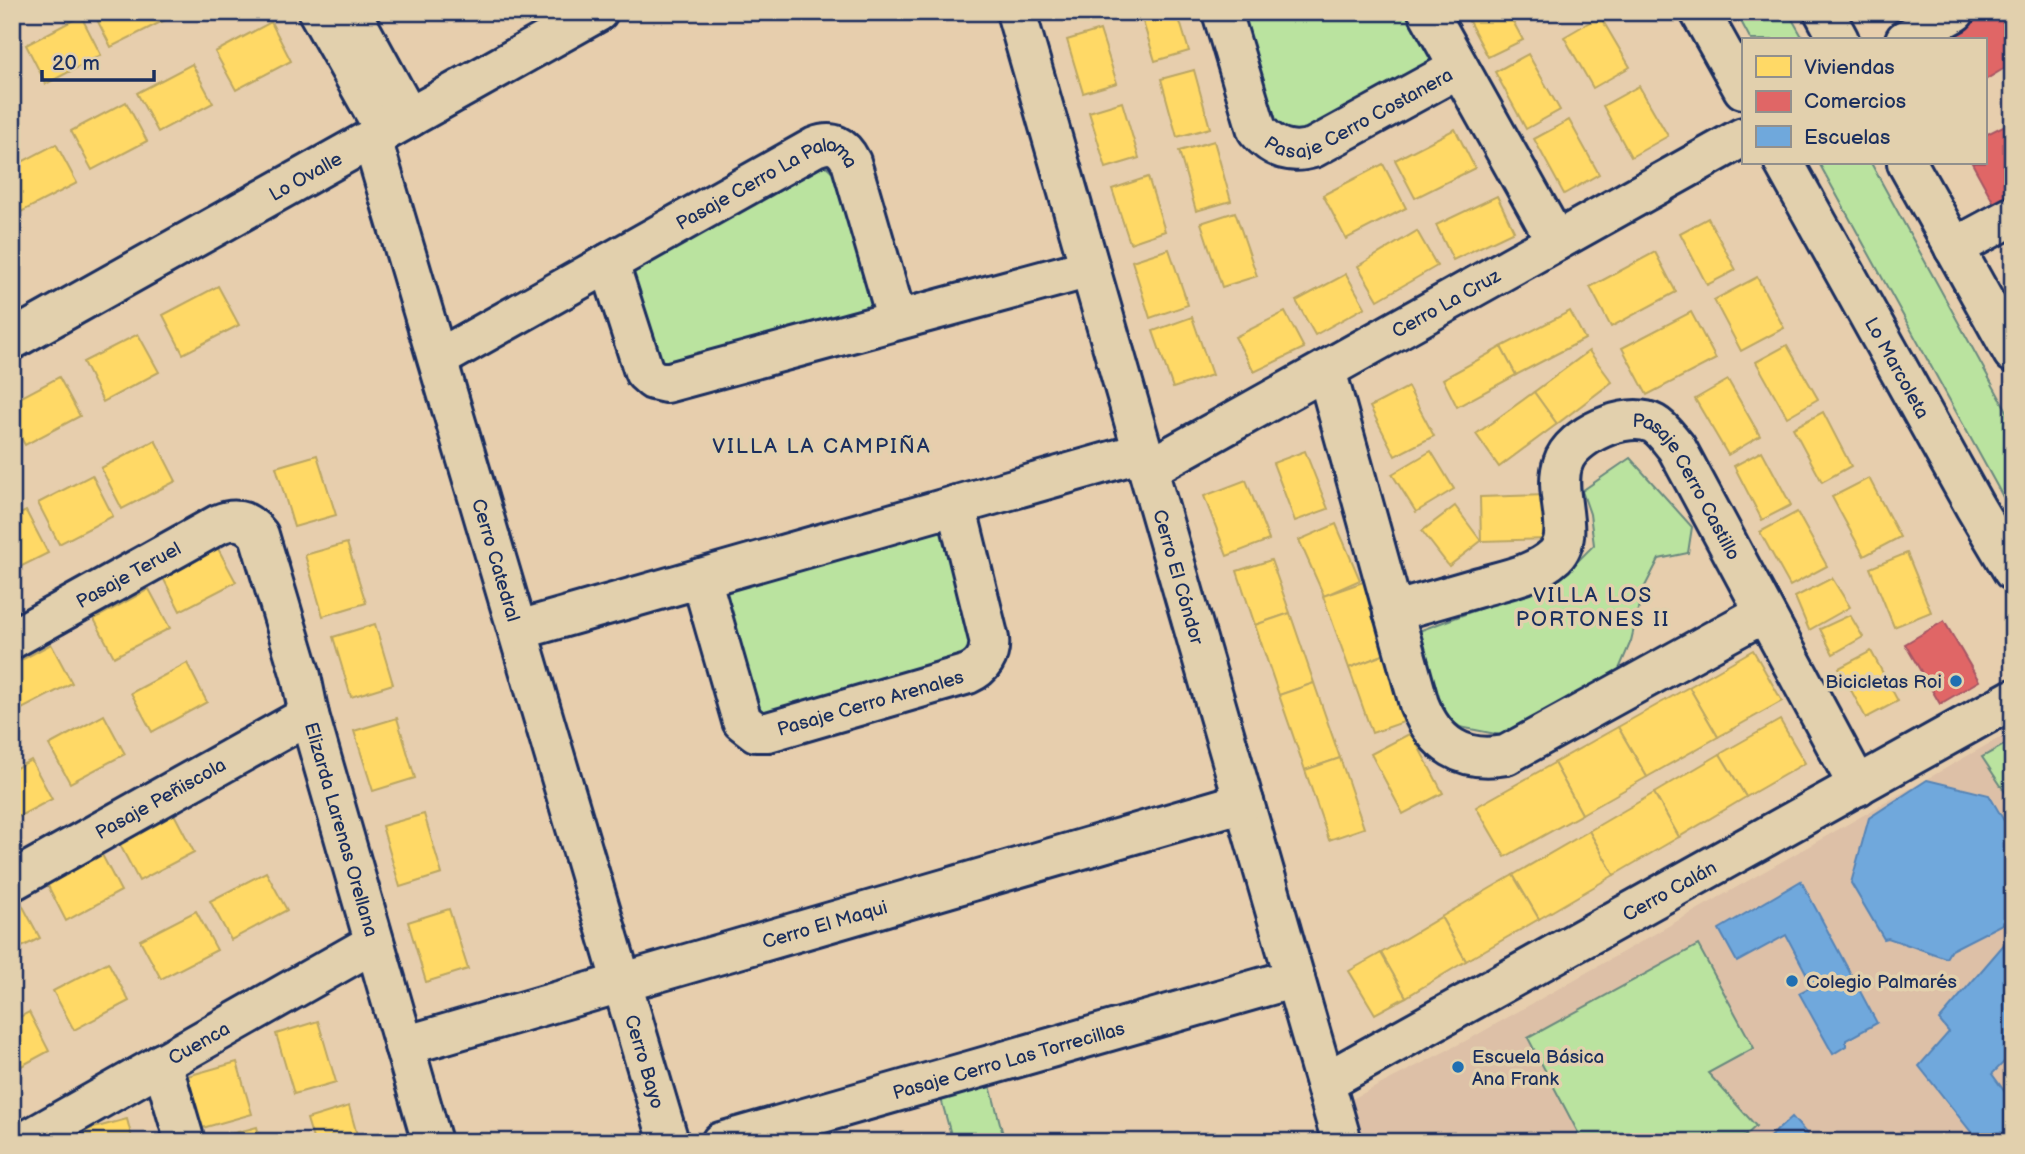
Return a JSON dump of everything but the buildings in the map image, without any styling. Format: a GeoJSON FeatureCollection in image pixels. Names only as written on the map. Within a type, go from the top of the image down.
{"type":"FeatureCollection","features":[{"type":"Feature","properties":{"kind":"street"},"geometry":{"type":"LineString","coordinates":[[318,12],[389,129]]}},
{"type":"Feature","properties":{"kind":"street"},"geometry":{"type":"LineString","coordinates":[[351,12],[389,129]]}},
{"type":"Feature","properties":{"kind":"street","name":"Lo Ovalle"},"geometry":{"type":"LineString","coordinates":[[12,340],[598,12]]}},
{"type":"Feature","properties":{"kind":"street","name":"Cerro El Cóndor"},"geometry":{"type":"LineString","coordinates":[[1016,12],[1325,1082],[1339,1141]]}},
{"type":"Feature","properties":{"kind":"street","name":"Pasaje Cerro Costanera"},"geometry":{"type":"LineString","coordinates":[[1222,12],[1257,130],[1265,139],[1284,150],[1313,148],[1459,68]]}},
{"type":"Feature","properties":{"kind":"street","name":"Pasaje Cerro Costanera"},"geometry":{"type":"LineString","coordinates":[[1428,12],[1556,241]]}},
{"type":"Feature","properties":{"kind":"street"},"geometry":{"type":"LineString","coordinates":[[1700,12],[1742,87]]}},
{"type":"Feature","properties":{"kind":"street"},"geometry":{"type":"LineString","coordinates":[[1824,12],[1838,38]]}},
{"type":"Feature","properties":{"kind":"street"},"geometry":{"type":"LineString","coordinates":[[1909,38],[1955,12]]}},
{"type":"Feature","properties":{"kind":"street","name":"Cerro Catedral"},"geometry":{"type":"LineString","coordinates":[[389,129],[438,359],[624,982]]}},
{"type":"Feature","properties":{"kind":"street","name":"Cerro La Cruz"},"geometry":{"type":"LineString","coordinates":[[1145,461],[1326,370],[1742,138]]}},
{"type":"Feature","properties":{"kind":"street","name":"Pasaje Cerro La Paloma"},"geometry":{"type":"LineString","coordinates":[[438,359],[816,147],[830,143],[843,149],[851,162],[897,320]]}},
{"type":"Feature","properties":{"kind":"street","name":"Lo Marcoleta"},"geometry":{"type":"LineString","coordinates":[[1785,164],[2013,572]]}},
{"type":"Feature","properties":{"kind":"street"},"geometry":{"type":"LineString","coordinates":[[1908,164],[2013,353]]}},
{"type":"Feature","properties":{"kind":"street"},"geometry":{"type":"LineString","coordinates":[[1954,248],[2013,216]]}},
{"type":"Feature","properties":{"kind":"street"},"geometry":{"type":"LineString","coordinates":[[609,263],[644,372],[659,382],[671,382],[1090,268]]}},
{"type":"Feature","properties":{"kind":"street"},"geometry":{"type":"LineString","coordinates":[[1326,370],[1419,704],[1432,731],[1446,745],[1488,757],[1506,755],[1764,613]]}},
{"type":"Feature","properties":{"kind":"street","name":"Pasaje Cerro Castillo"},"geometry":{"type":"LineString","coordinates":[[1393,612],[1529,572],[1553,558],[1566,537],[1560,501],[1560,475],[1568,452],[1578,441],[1597,430],[1626,421],[1653,424],[1676,447],[1858,786]]}},
{"type":"Feature","properties":{"kind":"street"},"geometry":{"type":"LineString","coordinates":[[519,631],[956,505],[1145,461]]}},
{"type":"Feature","properties":{"kind":"street","name":"Pasaje Cerro Arenales"},"geometry":{"type":"LineString","coordinates":[[701,578],[742,721],[756,732],[768,732],[968,674],[982,665],[988,654],[989,639],[956,505]]}},
{"type":"Feature","properties":{"kind":"street","name":"Pasaje Teruel"},"geometry":{"type":"LineString","coordinates":[[12,639],[219,524],[228,520],[245,522]]}},
{"type":"Feature","properties":{"kind":"street","name":"Elizarda Larenas Orellana"},"geometry":{"type":"LineString","coordinates":[[245,522],[259,535],[432,1142]]}},
{"type":"Feature","properties":{"kind":"street","name":"Cerro Calán"},"geometry":{"type":"LineString","coordinates":[[1325,1082],[2013,699]]}},
{"type":"Feature","properties":{"kind":"street","name":"Pasaje Peñiscola"},"geometry":{"type":"LineString","coordinates":[[12,881],[309,715]]}},
{"type":"Feature","properties":{"kind":"street","name":"Cerro El Maqui"},"geometry":{"type":"LineString","coordinates":[[404,1046],[1244,802]]}},
{"type":"Feature","properties":{"kind":"street","name":"Cuenca"},"geometry":{"type":"LineString","coordinates":[[24,1142],[374,943]]}},
{"type":"Feature","properties":{"kind":"street","name":"Pasaje Cerro Las Torrecillas"},"geometry":{"type":"LineString","coordinates":[[721,1142],[1295,978]]}},
{"type":"Feature","properties":{"kind":"street","name":"Cerro Bayo"},"geometry":{"type":"LineString","coordinates":[[624,982],[669,1142]]}},
{"type":"Feature","properties":{"kind":"street"},"geometry":{"type":"LineString","coordinates":[[162,1063],[185,1142]]}},
{"type":"Feature","properties":{"kind":"shaded area","name":"Colegio Palmarés"},"geometry":{"type":"Polygon","coordinates":[[[2013,730],[2013,1142],[1365,1142],[1352,1099],[1475,1036],[2013,730]]]}},
{"type":"Feature","properties":{"kind":"green space"},"geometry":{"type":"Polygon","coordinates":[[[1227,12],[1417,12],[1439,62],[1338,126],[1275,137],[1227,12]]]}},
{"type":"Feature","properties":{"kind":"green space"},"geometry":{"type":"Polygon","coordinates":[[[1736,12],[1788,12],[1803,38],[1750,38],[1736,12]]]}},
{"type":"Feature","properties":{"kind":"green space"},"geometry":{"type":"Polygon","coordinates":[[[1820,164],[1872,164],[2013,422],[2013,515],[1820,164]]]}},
{"type":"Feature","properties":{"kind":"green space"},"geometry":{"type":"Polygon","coordinates":[[[819,165],[825,165],[836,175],[876,309],[664,374],[628,274],[819,165]]]}},
{"type":"Feature","properties":{"kind":"green space"},"geometry":{"type":"Polygon","coordinates":[[[1630,458],[1692,527],[1688,553],[1659,559],[1643,590],[1631,641],[1617,674],[1506,736],[1460,727],[1436,709],[1419,631],[1560,579],[1594,545],[1590,514],[1582,491],[1630,458]]]}},
{"type":"Feature","properties":{"kind":"green space"},"geometry":{"type":"Polygon","coordinates":[[[943,527],[979,653],[761,718],[721,590],[943,527]]]}},
{"type":"Feature","properties":{"kind":"green space"},"geometry":{"type":"Polygon","coordinates":[[[2013,740],[2013,804],[1982,757],[2013,740]]]}},
{"type":"Feature","properties":{"kind":"green space"},"geometry":{"type":"Polygon","coordinates":[[[1698,945],[1754,1048],[1708,1073],[1756,1126],[1739,1142],[1583,1142],[1528,1038],[1698,945]]]}},
{"type":"Feature","properties":{"kind":"green space"},"geometry":{"type":"Polygon","coordinates":[[[989,1082],[1005,1142],[953,1142],[940,1095],[989,1082]]]}},
{"type":"Feature","properties":{"kind":"place","name":"Bicicletas Roi"},"geometry":{"type":"Point","coordinates":[1956,681]}},
{"type":"Feature","properties":{"kind":"place","name":"Colegio Palmarés"},"geometry":{"type":"Point","coordinates":[1792,981]}},
{"type":"Feature","properties":{"kind":"place","name":"Escuela Básica Ana Frank"},"geometry":{"type":"Point","coordinates":[1458,1067]}},
{"type":"Feature","properties":{"kind":"district","name":"VILLA LA CAMPIÑA"},"geometry":{"type":"Point","coordinates":[822,446]}},
{"type":"Feature","properties":{"kind":"district","name":"VILLA LOS PORTONES II"},"geometry":{"type":"Point","coordinates":[1593,607]}}]}
